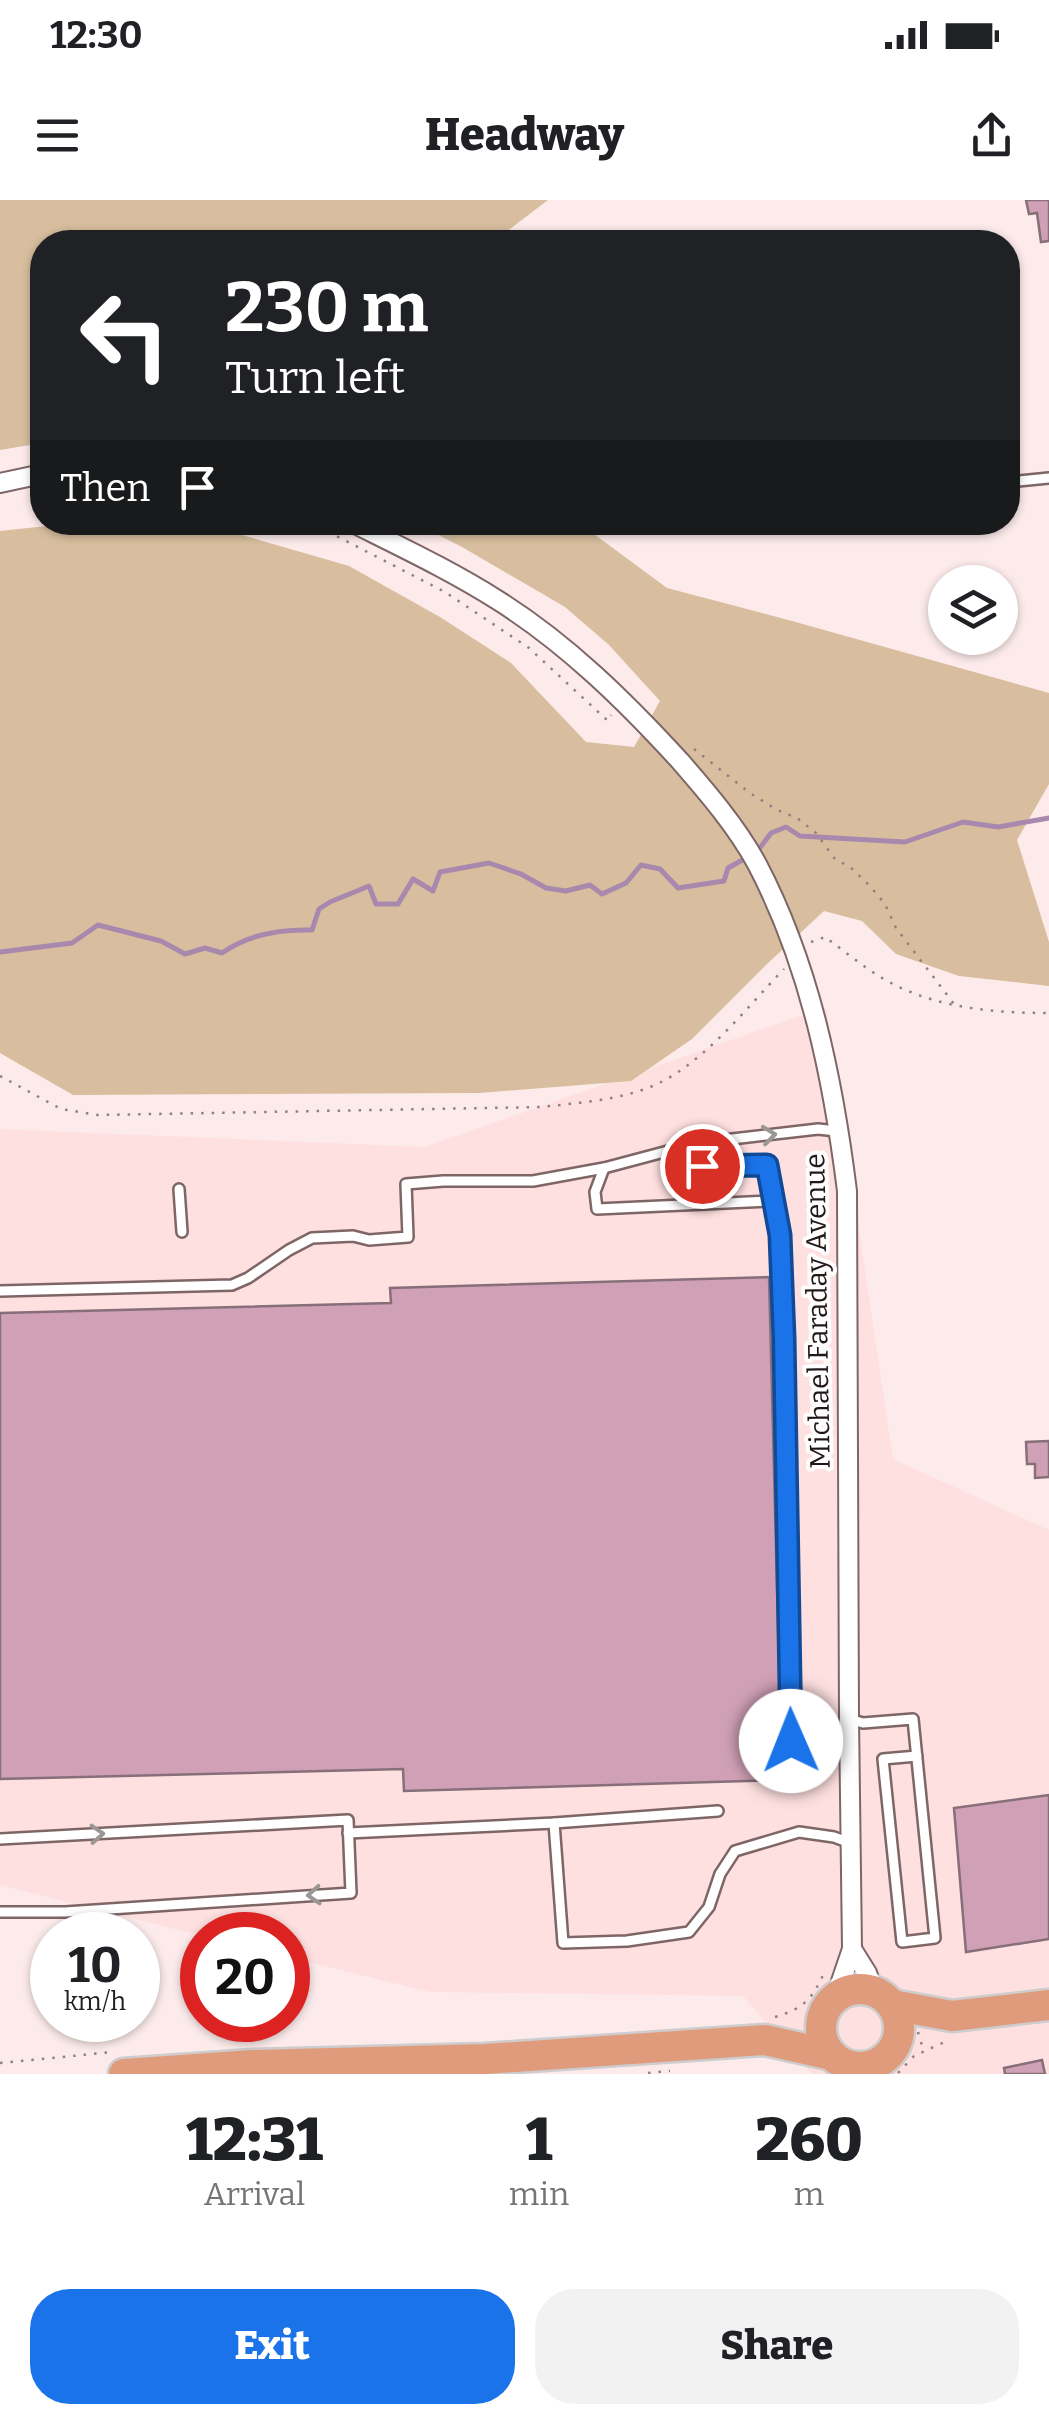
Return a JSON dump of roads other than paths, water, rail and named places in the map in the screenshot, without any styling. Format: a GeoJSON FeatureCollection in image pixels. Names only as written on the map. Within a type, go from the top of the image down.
{"type":"FeatureCollection","features":[{"type":"Feature","properties":{"kind":"highway"},"geometry":{"type":"LineString","coordinates":[[765,2040],[828,1993],[853,1990],[952,2016],[1049,2006]]}},
{"type":"Feature","properties":{"kind":"highway"},"geometry":{"type":"LineString","coordinates":[[828,1993],[822,2034],[825,2046],[840,2064]]}},
{"type":"Feature","properties":{"kind":"highway"},"geometry":{"type":"LineString","coordinates":[[883,1999],[897,2017],[899,2030],[889,2062]]}},
{"type":"Feature","properties":{"kind":"highway"},"geometry":{"type":"LineString","coordinates":[[124,2074],[253,2065],[486,2060],[765,2040],[840,2064],[864,2067],[889,2062],[952,2016]]}},
{"type":"Feature","properties":{"kind":"street"},"geometry":{"type":"LineString","coordinates":[[0,482],[30,476]]}},
{"type":"Feature","properties":{"kind":"street","name":"Michael Faraday Avenue"},"geometry":{"type":"LineString","coordinates":[[376,535],[499,600],[622,698],[689,772],[746,846],[796,957],[819,1031],[840,1131],[847,1192],[852,1949]]}},
{"type":"Feature","properties":{"kind":"street"},"geometry":{"type":"LineString","coordinates":[[828,1993],[852,1949],[883,1999]]}},
{"type":"Feature","properties":{"kind":"lane"},"geometry":{"type":"LineString","coordinates":[[1020,481],[1049,478]]}},
{"type":"Feature","properties":{"kind":"lane"},"geometry":{"type":"LineString","coordinates":[[0,1291],[232,1285],[312,1238],[408,1238],[406,1184],[443,1180],[533,1181],[698,1144],[818,1128],[840,1131]]}},
{"type":"Feature","properties":{"kind":"lane"},"geometry":{"type":"LineString","coordinates":[[698,1144],[702,1166],[767,1165],[780,1235],[792,1780]]}},
{"type":"Feature","properties":{"kind":"lane"},"geometry":{"type":"LineString","coordinates":[[604,1168],[595,1192],[597,1209],[772,1201]]}},
{"type":"Feature","properties":{"kind":"lane"},"geometry":{"type":"LineString","coordinates":[[179,1189],[182,1232]]}},
{"type":"Feature","properties":{"kind":"lane"},"geometry":{"type":"LineString","coordinates":[[848,1718],[863,1723],[913,1719],[917,1756],[935,1938],[902,1942],[883,1759],[917,1756]]}},
{"type":"Feature","properties":{"kind":"lane"},"geometry":{"type":"LineString","coordinates":[[348,1834],[718,1811]]}},
{"type":"Feature","properties":{"kind":"lane"},"geometry":{"type":"LineString","coordinates":[[0,1839],[348,1820],[351,1892],[65,1912],[0,1912]]}},
{"type":"Feature","properties":{"kind":"lane"},"geometry":{"type":"LineString","coordinates":[[554,1823],[563,1942],[627,1941],[689,1932],[709,1907],[720,1874],[735,1851],[799,1832],[850,1843]]}},
{"type":"Feature","properties":{"kind":"waterway"},"geometry":{"type":"LineString","coordinates":[[756,853],[771,833],[786,827],[800,836],[905,842],[963,822],[998,827],[1049,818]]}},
{"type":"Feature","properties":{"kind":"waterway"},"geometry":{"type":"LineString","coordinates":[[0,952],[72,943],[98,925],[161,941],[185,954],[205,948],[222,953],[265,934],[312,930],[319,909],[369,886],[376,904],[398,904],[413,879],[433,891],[440,872],[489,863],[546,888],[566,891],[590,885],[602,894],[626,883],[641,865],[660,869],[678,888],[724,881],[728,868],[746,858]]}}]}
